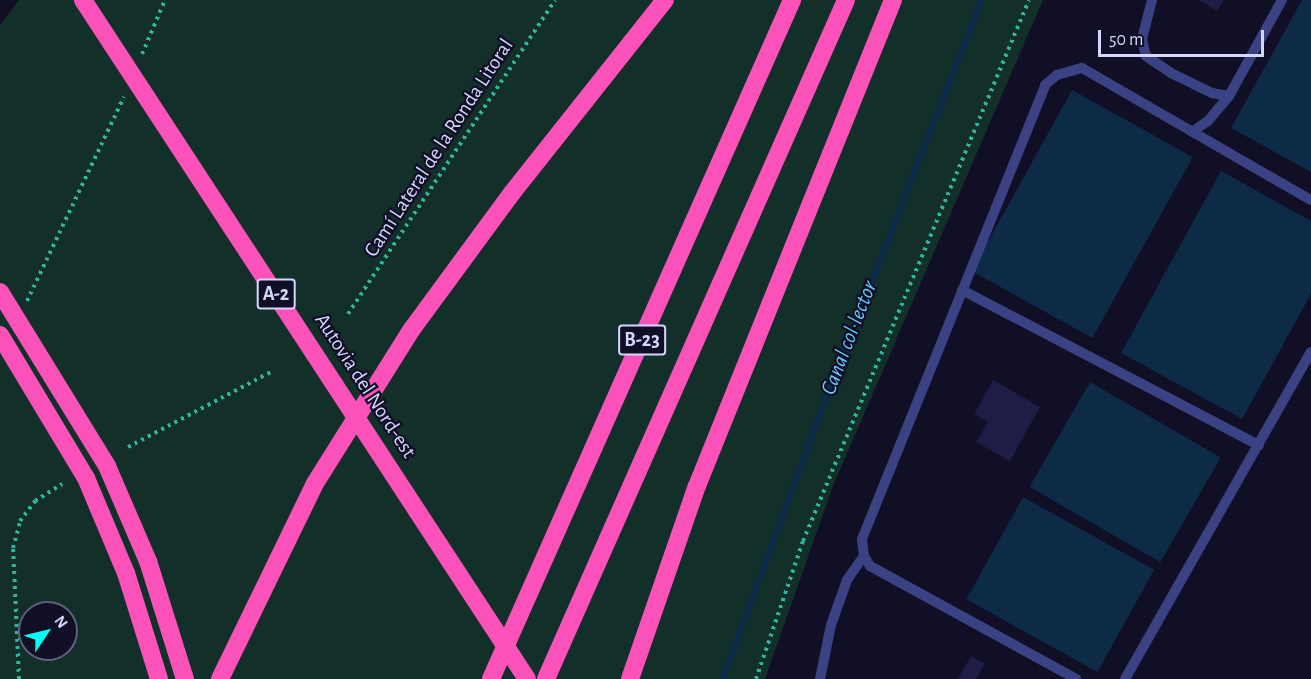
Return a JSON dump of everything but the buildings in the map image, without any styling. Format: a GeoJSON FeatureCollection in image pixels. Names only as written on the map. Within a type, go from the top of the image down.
{"type":"FeatureCollection","features":[{"type":"Feature","properties":{"kind":"highway","name":"Autovia del Nord-est"},"geometry":{"type":"LineString","coordinates":[[83,0],[527,679]]}},
{"type":"Feature","properties":{"kind":"highway"},"geometry":{"type":"LineString","coordinates":[[220,679],[314,485],[412,329],[519,184],[665,0]]}},
{"type":"Feature","properties":{"kind":"highway","name":"B-23"},"geometry":{"type":"LineString","coordinates":[[491,679],[792,0]]}},
{"type":"Feature","properties":{"kind":"highway","name":"B-23"},"geometry":{"type":"LineString","coordinates":[[546,679],[846,0]]}},
{"type":"Feature","properties":{"kind":"highway"},"geometry":{"type":"LineString","coordinates":[[630,679],[640,642],[697,486],[893,0]]}},
{"type":"Feature","properties":{"kind":"highway"},"geometry":{"type":"LineString","coordinates":[[0,292],[107,466],[148,561],[185,679]]}},
{"type":"Feature","properties":{"kind":"highway"},"geometry":{"type":"LineString","coordinates":[[0,335],[86,478],[126,573],[159,679]]}},
{"type":"Feature","properties":{"kind":"lane"},"geometry":{"type":"LineString","coordinates":[[1152,0],[1142,39],[1146,56],[1171,73],[1212,93],[1229,96]]}},
{"type":"Feature","properties":{"kind":"lane"},"geometry":{"type":"LineString","coordinates":[[1192,132],[1208,121],[1229,96],[1282,0]]}},
{"type":"Feature","properties":{"kind":"lane"},"geometry":{"type":"LineString","coordinates":[[1076,679],[870,566],[864,556],[862,539],[1045,85],[1057,75],[1082,68],[1311,200]]}},
{"type":"Feature","properties":{"kind":"lane"},"geometry":{"type":"LineString","coordinates":[[962,290],[1259,445]]}},
{"type":"Feature","properties":{"kind":"lane"},"geometry":{"type":"LineString","coordinates":[[1125,679],[1311,352]]}},
{"type":"Feature","properties":{"kind":"lane"},"geometry":{"type":"LineString","coordinates":[[820,679],[831,625],[848,580],[864,556]]}},
{"type":"Feature","properties":{"kind":"path"},"geometry":{"type":"LineString","coordinates":[[150,37],[165,0]]}},
{"type":"Feature","properties":{"kind":"path","name":"Camí Lateral de la Ronda Litoral"},"geometry":{"type":"LineString","coordinates":[[348,314],[555,0]]}},
{"type":"Feature","properties":{"kind":"path"},"geometry":{"type":"LineString","coordinates":[[756,679],[803,542],[1029,0]]}},
{"type":"Feature","properties":{"kind":"path"},"geometry":{"type":"LineString","coordinates":[[34,287],[117,115]]}},
{"type":"Feature","properties":{"kind":"path"},"geometry":{"type":"LineString","coordinates":[[128,447],[273,371]]}},
{"type":"Feature","properties":{"kind":"path"},"geometry":{"type":"LineString","coordinates":[[19,679],[13,548],[20,520],[35,501],[62,484]]}},
{"type":"Feature","properties":{"kind":"green space"},"geometry":{"type":"Polygon","coordinates":[[[19,0],[1043,0],[833,486],[765,679],[0,679],[0,25],[19,0]]]}},
{"type":"Feature","properties":{"kind":"water"},"geometry":{"type":"Polygon","coordinates":[[[1302,0],[1311,0],[1311,172],[1231,128],[1302,0]]]}},
{"type":"Feature","properties":{"kind":"water"},"geometry":{"type":"Polygon","coordinates":[[[1072,90],[1193,157],[1092,338],[972,271],[1072,90]]]}},
{"type":"Feature","properties":{"kind":"water"},"geometry":{"type":"Polygon","coordinates":[[[1221,171],[1311,221],[1311,294],[1242,419],[1121,353],[1221,171]]]}},
{"type":"Feature","properties":{"kind":"water"},"geometry":{"type":"Polygon","coordinates":[[[1090,382],[1221,458],[1160,562],[1030,487],[1090,382]]]}},
{"type":"Feature","properties":{"kind":"water"},"geometry":{"type":"Polygon","coordinates":[[[1023,497],[1154,570],[1097,672],[966,599],[1023,497]]]}},
{"type":"Feature","properties":{"kind":"waterway","name":"Canal col·lector"},"geometry":{"type":"LineString","coordinates":[[722,679],[812,433],[981,0]]}}]}
